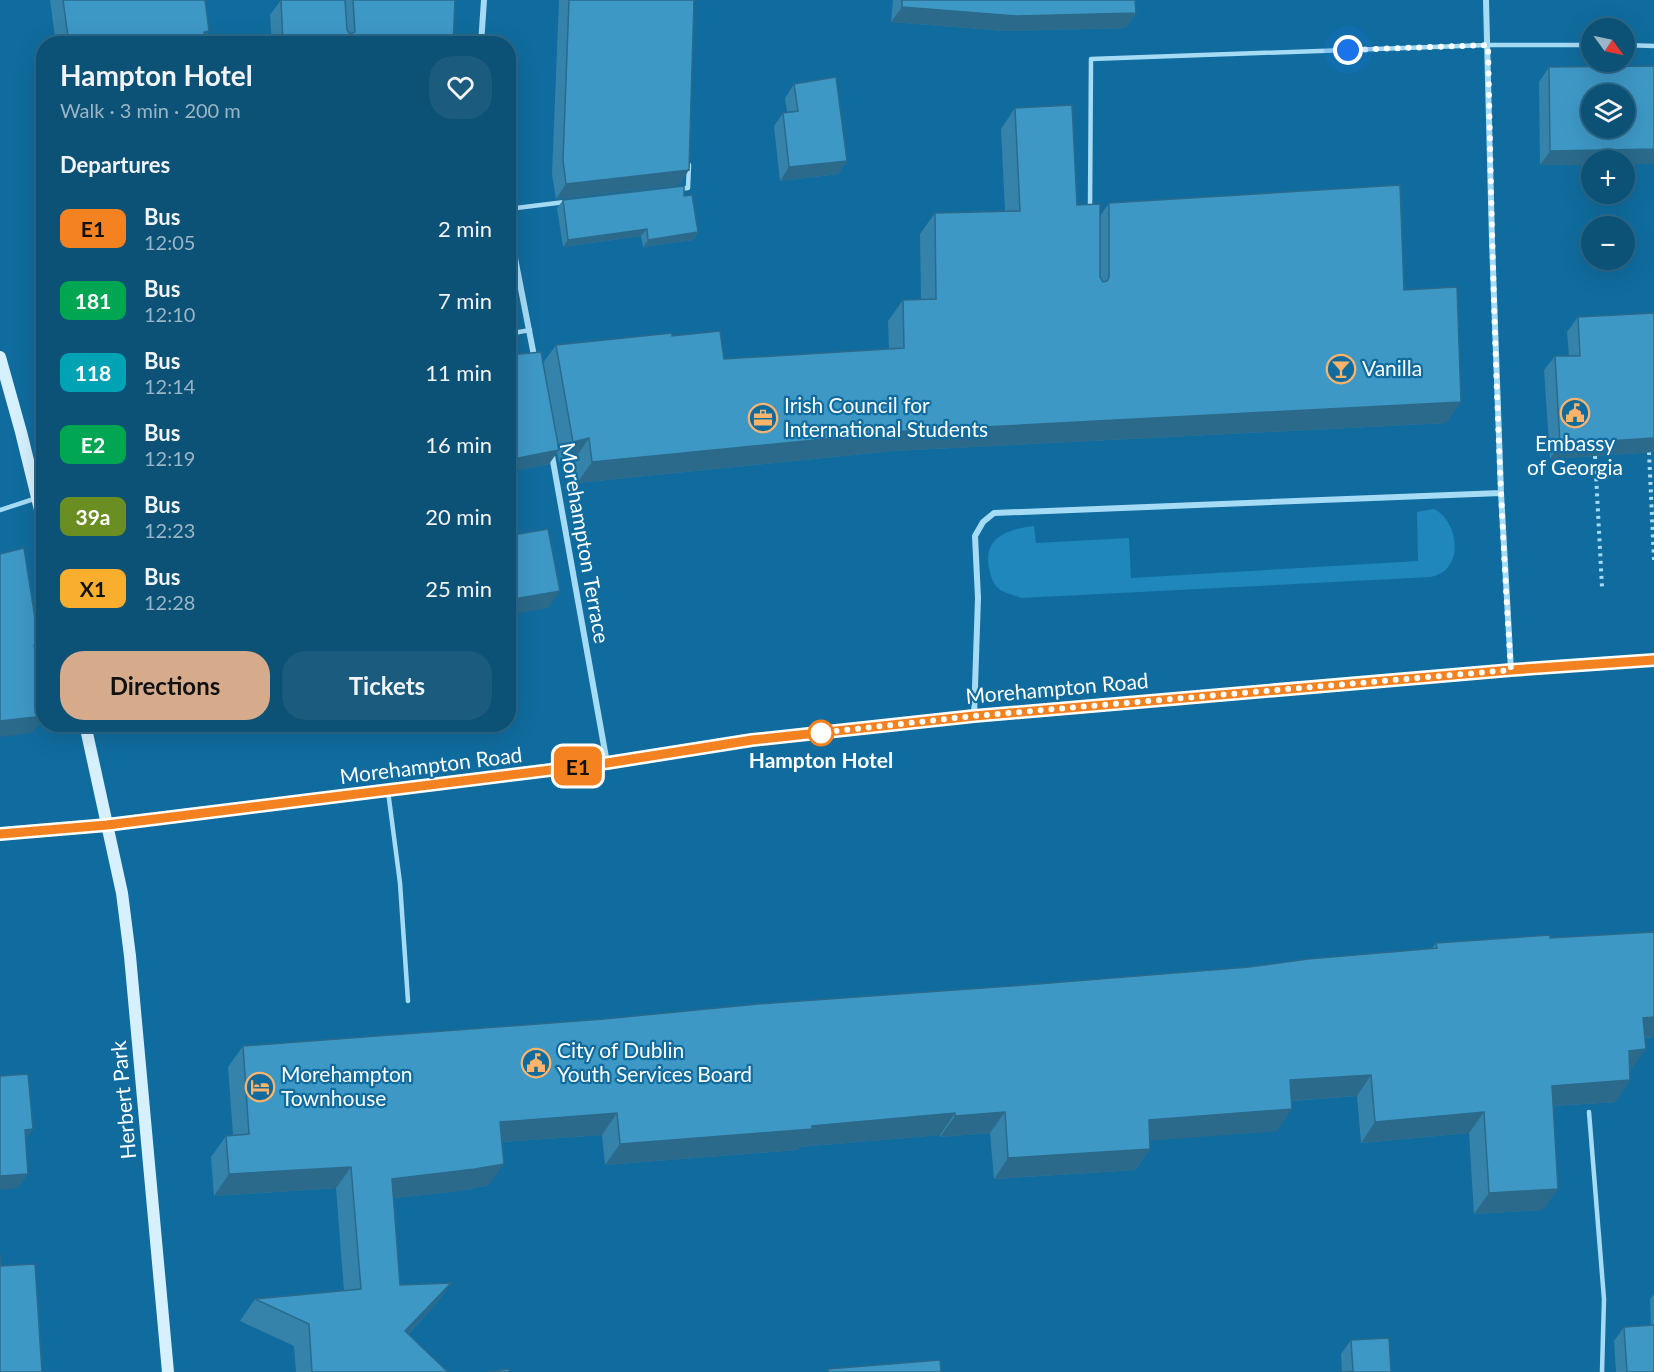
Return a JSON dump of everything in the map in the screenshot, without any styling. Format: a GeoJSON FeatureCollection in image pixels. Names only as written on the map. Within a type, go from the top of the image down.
{"type":"FeatureCollection","features":[{"type":"Feature","properties":{"kind":"main road"},"geometry":{"type":"LineString","coordinates":[[0,357],[36,491]]}},
{"type":"Feature","properties":{"kind":"main road","name":"Morehampton Road"},"geometry":{"type":"LineString","coordinates":[[0,834],[107,825],[388,791],[607,763],[752,740],[974,716],[1654,660]]}},
{"type":"Feature","properties":{"kind":"main road","name":"Herbert Park"},"geometry":{"type":"LineString","coordinates":[[87,732],[122,893],[130,956],[168,1372]]}},
{"type":"Feature","properties":{"kind":"street"},"geometry":{"type":"LineString","coordinates":[[482,36],[484,0]]}},
{"type":"Feature","properties":{"kind":"street"},"geometry":{"type":"LineString","coordinates":[[1486,0],[1491,241],[1511,670]]}},
{"type":"Feature","properties":{"kind":"street"},"geometry":{"type":"LineString","coordinates":[[516,261],[536,366]]}},
{"type":"Feature","properties":{"kind":"street","name":"Morehampton Terrace"},"geometry":{"type":"LineString","coordinates":[[551,447],[607,763]]}},
{"type":"Feature","properties":{"kind":"street"},"geometry":{"type":"LineString","coordinates":[[974,716],[978,598],[975,536],[983,522],[994,513],[1501,493]]}},
{"type":"Feature","properties":{"kind":"lane"},"geometry":{"type":"LineString","coordinates":[[1090,214],[1091,59],[1488,45],[1581,45]]}},
{"type":"Feature","properties":{"kind":"lane"},"geometry":{"type":"LineString","coordinates":[[1635,45],[1654,46]]}},
{"type":"Feature","properties":{"kind":"lane"},"geometry":{"type":"LineString","coordinates":[[666,190],[688,188],[689,153]]}},
{"type":"Feature","properties":{"kind":"lane"},"geometry":{"type":"LineString","coordinates":[[516,208],[576,201]]}},
{"type":"Feature","properties":{"kind":"lane"},"geometry":{"type":"LineString","coordinates":[[516,333],[530,330]]}},
{"type":"Feature","properties":{"kind":"lane"},"geometry":{"type":"LineString","coordinates":[[0,510],[36,499]]}},
{"type":"Feature","properties":{"kind":"lane"},"geometry":{"type":"LineString","coordinates":[[388,791],[400,883],[408,1001]]}},
{"type":"Feature","properties":{"kind":"lane"},"geometry":{"type":"LineString","coordinates":[[1589,1112],[1604,1299],[1602,1372]]}},
{"type":"Feature","properties":{"kind":"path"},"geometry":{"type":"LineString","coordinates":[[1649,452],[1654,560]]}},
{"type":"Feature","properties":{"kind":"path"},"geometry":{"type":"LineString","coordinates":[[1595,456],[1602,587]]}},
{"type":"Feature","properties":{"kind":"shaded area"},"geometry":{"type":"Polygon","coordinates":[[[1434,509],[1446,519],[1455,544],[1452,560],[1446,569],[1431,577],[1021,598],[999,589],[993,582],[989,568],[988,557],[994,541],[1016,529],[1034,526],[1036,543],[1129,538],[1131,578],[1418,561],[1417,512],[1434,509]]]}},
{"type":"Feature","properties":{"kind":"building"},"geometry":{"type":"Polygon","coordinates":[[[63,0],[205,0],[209,31],[204,32],[204,36],[68,36],[63,0]]]}},
{"type":"Feature","properties":{"kind":"building"},"geometry":{"type":"Polygon","coordinates":[[[281,0],[345,0],[347,30],[350,34],[355,32],[353,0],[455,0],[453,36],[283,36],[281,0]]]}},
{"type":"Feature","properties":{"kind":"building"},"geometry":{"type":"Polygon","coordinates":[[[569,0],[694,0],[689,170],[566,184],[563,160],[569,0]]]}},
{"type":"Feature","properties":{"kind":"building"},"geometry":{"type":"Polygon","coordinates":[[[902,0],[1135,0],[1136,13],[1016,16],[902,7],[902,0]]]}},
{"type":"Feature","properties":{"kind":"building"},"geometry":{"type":"Polygon","coordinates":[[[1635,66],[1654,66],[1654,149],[1550,151],[1549,67],[1581,67],[1581,72],[1635,72],[1635,66]]]}},
{"type":"Feature","properties":{"kind":"building"},"geometry":{"type":"Polygon","coordinates":[[[836,77],[847,161],[789,167],[783,113],[798,111],[794,84],[836,77]]]}},
{"type":"Feature","properties":{"kind":"building"},"geometry":{"type":"Polygon","coordinates":[[[1072,105],[1077,205],[1100,204],[1100,277],[1103,282],[1109,277],[1109,203],[1400,185],[1404,290],[1457,287],[1461,402],[906,431],[592,462],[589,438],[573,442],[556,345],[672,333],[672,336],[720,331],[724,359],[904,348],[903,300],[936,299],[935,213],[1020,211],[1015,108],[1072,105]]]}},
{"type":"Feature","properties":{"kind":"building"},"geometry":{"type":"Polygon","coordinates":[[[684,186],[684,196],[692,195],[698,232],[648,240],[647,229],[568,240],[563,200],[684,186]]]}},
{"type":"Feature","properties":{"kind":"building"},"geometry":{"type":"Polygon","coordinates":[[[1654,313],[1654,438],[1560,444],[1555,356],[1580,356],[1578,317],[1654,313]]]}},
{"type":"Feature","properties":{"kind":"building"},"geometry":{"type":"Polygon","coordinates":[[[541,352],[559,450],[516,458],[516,354],[541,352]]]}},
{"type":"Feature","properties":{"kind":"building"},"geometry":{"type":"Polygon","coordinates":[[[548,529],[560,591],[516,599],[516,535],[548,529]]]}},
{"type":"Feature","properties":{"kind":"building"},"geometry":{"type":"Polygon","coordinates":[[[24,548],[36,625],[36,645],[34,645],[36,717],[0,721],[0,554],[24,548]]]}},
{"type":"Feature","properties":{"kind":"building"},"geometry":{"type":"Polygon","coordinates":[[[1654,932],[1654,1017],[1643,1018],[1646,1049],[1629,1051],[1630,1080],[1552,1086],[1558,1189],[1489,1193],[1484,1112],[1375,1122],[1371,1075],[1290,1080],[1292,1109],[1149,1120],[1150,1149],[1008,1158],[1005,1112],[955,1116],[955,1113],[812,1126],[812,1129],[620,1144],[617,1113],[500,1122],[504,1164],[392,1179],[400,1285],[451,1283],[405,1331],[448,1372],[312,1372],[309,1324],[255,1299],[361,1289],[351,1167],[229,1174],[226,1136],[249,1134],[243,1046],[1249,967],[1308,959],[1437,948],[1436,943],[1550,935],[1550,938],[1654,932]]]}},
{"type":"Feature","properties":{"kind":"building"},"geometry":{"type":"Polygon","coordinates":[[[28,1074],[33,1129],[25,1130],[28,1174],[0,1176],[0,1076],[28,1074]]]}},
{"type":"Feature","properties":{"kind":"building"},"geometry":{"type":"Polygon","coordinates":[[[0,1254],[1,1266],[35,1264],[42,1372],[0,1372],[0,1254]]]}},
{"type":"Feature","properties":{"kind":"building"},"geometry":{"type":"Polygon","coordinates":[[[1654,1325],[1654,1372],[1627,1372],[1624,1327],[1654,1325]]]}},
{"type":"Feature","properties":{"kind":"building"},"geometry":{"type":"Polygon","coordinates":[[[1389,1338],[1391,1372],[1341,1372],[1353,1371],[1351,1340],[1389,1338]]]}},
{"type":"Feature","properties":{"kind":"building"},"geometry":{"type":"Polygon","coordinates":[[[940,1360],[941,1372],[828,1372],[828,1369],[940,1360]]]}},
{"type":"Feature","properties":{"kind":"building"},"geometry":{"type":"Polygon","coordinates":[[[509,1369],[509,1372],[486,1372],[509,1369]]]}},
{"type":"Feature","properties":{"kind":"bus line","name":"E1"},"geometry":{"type":"LineString","coordinates":[[0,834],[107,825],[388,791],[607,763],[752,740],[974,716],[1654,660]]}},
{"type":"Feature","properties":{"kind":"place","name":"Vanilla"},"geometry":{"type":"Point","coordinates":[1341,369]}},
{"type":"Feature","properties":{"kind":"place","name":"Embassy of Georgia"},"geometry":{"type":"Point","coordinates":[1575,413]}},
{"type":"Feature","properties":{"kind":"place","name":"Irish Council for International Students"},"geometry":{"type":"Point","coordinates":[763,418]}},
{"type":"Feature","properties":{"kind":"place","name":"Hampton Hotel"},"geometry":{"type":"Point","coordinates":[821,733]}},
{"type":"Feature","properties":{"kind":"place","name":"City of Dublin Youth Services Board"},"geometry":{"type":"Point","coordinates":[536,1063]}},
{"type":"Feature","properties":{"kind":"place","name":"Morehampton Townhouse"},"geometry":{"type":"Point","coordinates":[260,1087]}},
{"type":"Feature","properties":{"kind":"route"},"geometry":{"type":"LineString","coordinates":[[821,733],[818,733],[974,716],[1511,670],[1491,241],[1488,45],[1348,50]]}}]}
